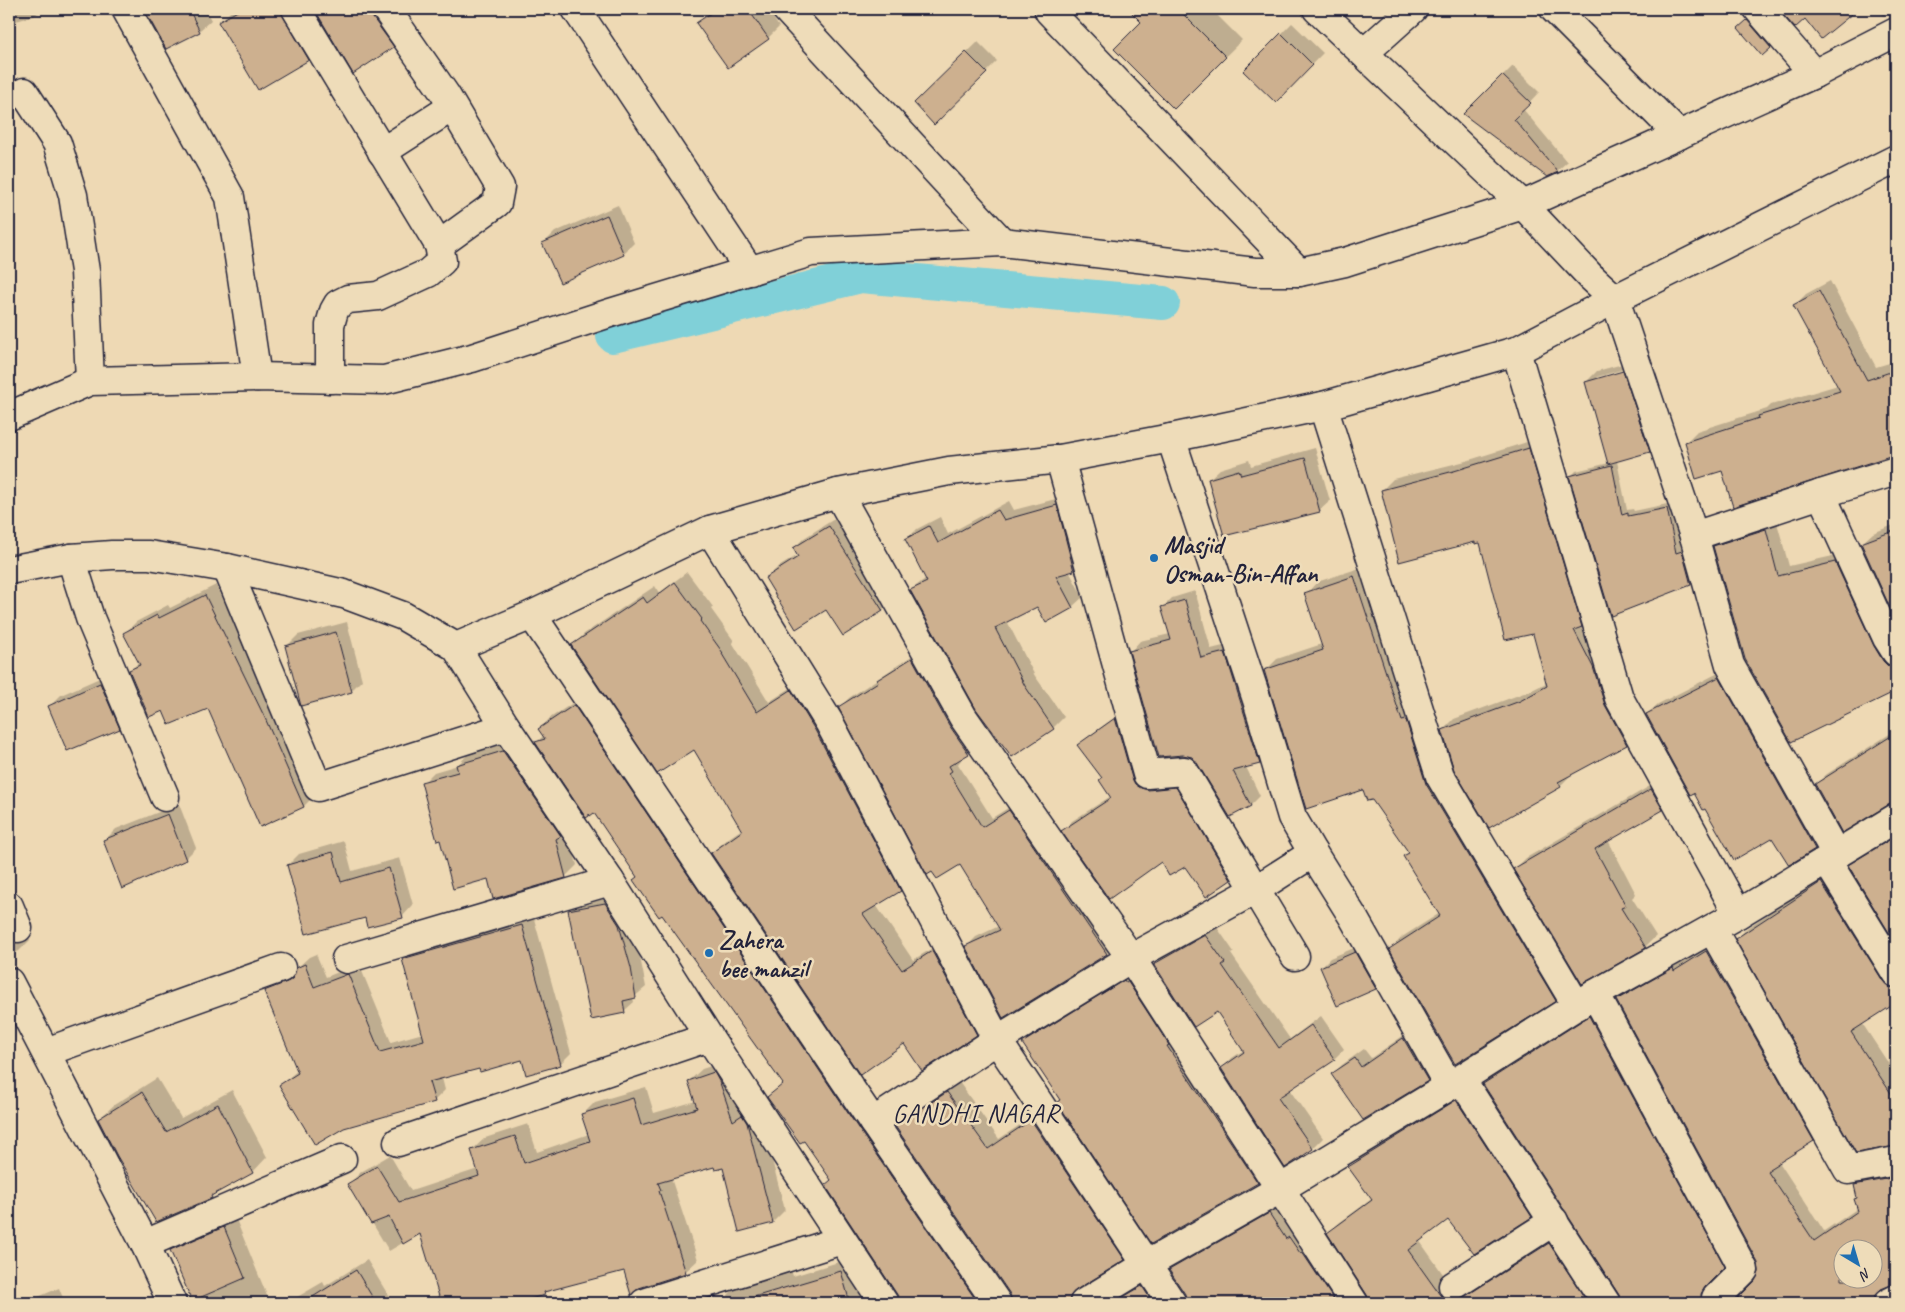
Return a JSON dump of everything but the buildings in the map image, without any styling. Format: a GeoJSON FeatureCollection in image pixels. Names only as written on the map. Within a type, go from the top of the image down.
{"type":"FeatureCollection","features":[{"type":"Feature","properties":{"kind":"street"},"geometry":{"type":"LineString","coordinates":[[126,9],[230,197],[256,378]]}},
{"type":"Feature","properties":{"kind":"street"},"geometry":{"type":"LineString","coordinates":[[296,9],[439,244],[442,261],[428,273],[378,296],[348,299],[338,304],[330,325],[330,379]]}},
{"type":"Feature","properties":{"kind":"street"},"geometry":{"type":"LineString","coordinates":[[386,9],[452,106],[500,187],[497,203],[439,244]]}},
{"type":"Feature","properties":{"kind":"street"},"geometry":{"type":"LineString","coordinates":[[576,9],[750,271]]}},
{"type":"Feature","properties":{"kind":"street"},"geometry":{"type":"LineString","coordinates":[[786,9],[1002,242]]}},
{"type":"Feature","properties":{"kind":"street"},"geometry":{"type":"LineString","coordinates":[[1318,9],[1523,205],[1591,277],[1615,299],[1694,536],[1730,665],[1831,857],[1896,973]]}},
{"type":"Feature","properties":{"kind":"street"},"geometry":{"type":"LineString","coordinates":[[1364,53],[1413,9]]}},
{"type":"Feature","properties":{"kind":"street"},"geometry":{"type":"LineString","coordinates":[[1554,9],[1680,135]]}},
{"type":"Feature","properties":{"kind":"street"},"geometry":{"type":"LineString","coordinates":[[1758,9],[1814,74]]}},
{"type":"Feature","properties":{"kind":"street"},"geometry":{"type":"LineString","coordinates":[[1049,10],[1299,272]]}},
{"type":"Feature","properties":{"kind":"street"},"geometry":{"type":"LineString","coordinates":[[9,416],[90,381],[256,378],[384,380],[472,358],[610,313],[811,252],[1002,242],[1255,272],[1299,272],[1345,262],[1523,205],[1814,74],[1896,32]]}},
{"type":"Feature","properties":{"kind":"street"},"geometry":{"type":"LineString","coordinates":[[24,92],[57,143],[72,195],[84,272],[90,381]]}},
{"type":"Feature","properties":{"kind":"street"},"geometry":{"type":"LineString","coordinates":[[382,152],[452,106]]}},
{"type":"Feature","properties":{"kind":"street"},"geometry":{"type":"LineString","coordinates":[[456,647],[532,615],[710,530],[838,493],[949,471],[1060,459],[1171,438],[1323,406],[1516,351],[1615,299],[1896,159]]}},
{"type":"Feature","properties":{"kind":"street"},"geometry":{"type":"LineString","coordinates":[[1516,351],[1618,698],[1738,914]]}},
{"type":"Feature","properties":{"kind":"street"},"geometry":{"type":"LineString","coordinates":[[1323,406],[1440,776],[1586,1000],[1744,1270],[1716,1298],[1720,1303]]}},
{"type":"Feature","properties":{"kind":"street"},"geometry":{"type":"LineString","coordinates":[[1171,438],[1257,700],[1292,817],[1455,1083],[1554,1220],[1606,1303]]}},
{"type":"Feature","properties":{"kind":"street"},"geometry":{"type":"LineString","coordinates":[[1060,459],[1147,774],[1184,771],[1295,956]]}},
{"type":"Feature","properties":{"kind":"street"},"geometry":{"type":"LineString","coordinates":[[1694,536],[1896,471]]}},
{"type":"Feature","properties":{"kind":"street"},"geometry":{"type":"LineString","coordinates":[[838,493],[963,717],[1131,958],[1354,1303]]}},
{"type":"Feature","properties":{"kind":"street"},"geometry":{"type":"LineString","coordinates":[[1821,494],[1887,638],[1896,652]]}},
{"type":"Feature","properties":{"kind":"street"},"geometry":{"type":"LineString","coordinates":[[710,530],[829,722],[997,1040],[1172,1303]]}},
{"type":"Feature","properties":{"kind":"street"},"geometry":{"type":"LineString","coordinates":[[9,570],[71,558],[112,555],[149,555],[227,568],[344,594],[403,616],[456,647],[506,727],[610,881],[709,1037],[884,1303]]}},
{"type":"Feature","properties":{"kind":"street"},"geometry":{"type":"LineString","coordinates":[[71,558],[90,618],[165,797]]}},
{"type":"Feature","properties":{"kind":"street"},"geometry":{"type":"LineString","coordinates":[[227,568],[318,786],[506,727]]}},
{"type":"Feature","properties":{"kind":"street"},"geometry":{"type":"LineString","coordinates":[[532,615],[873,1122],[998,1303]]}},
{"type":"Feature","properties":{"kind":"street"},"geometry":{"type":"LineString","coordinates":[[1084,1303],[1146,1265],[1280,1189],[1455,1083],[1586,1000],[1738,914],[1896,818]]}},
{"type":"Feature","properties":{"kind":"street"},"geometry":{"type":"LineString","coordinates":[[873,1122],[997,1040],[1131,958],[1255,890],[1313,853]]}},
{"type":"Feature","properties":{"kind":"street"},"geometry":{"type":"LineString","coordinates":[[346,959],[610,881]]}},
{"type":"Feature","properties":{"kind":"street"},"geometry":{"type":"LineString","coordinates":[[1712,929],[1848,1170],[1896,1161]]}},
{"type":"Feature","properties":{"kind":"street"},"geometry":{"type":"LineString","coordinates":[[46,1052],[281,968]]}},
{"type":"Feature","properties":{"kind":"street"},"geometry":{"type":"LineString","coordinates":[[9,982],[28,1022],[46,1052],[145,1244],[172,1303]]}},
{"type":"Feature","properties":{"kind":"street"},"geometry":{"type":"LineString","coordinates":[[398,1142],[709,1037]]}},
{"type":"Feature","properties":{"kind":"street"},"geometry":{"type":"LineString","coordinates":[[145,1244],[342,1159]]}},
{"type":"Feature","properties":{"kind":"street"},"geometry":{"type":"LineString","coordinates":[[1453,1286],[1554,1220]]}},
{"type":"Feature","properties":{"kind":"street"},"geometry":{"type":"LineString","coordinates":[[644,1303],[842,1240]]}},
{"type":"Feature","properties":{"kind":"street"},"geometry":{"type":"LineString","coordinates":[[1888,1303],[1896,1299]]}},
{"type":"Feature","properties":{"kind":"waterway"},"geometry":{"type":"LineString","coordinates":[[613,336],[861,276],[1163,303]]}},
{"type":"Feature","properties":{"kind":"place","name":"Masjid Osman-Bin-Affan"},"geometry":{"type":"Point","coordinates":[1154,558]}},
{"type":"Feature","properties":{"kind":"place","name":"Zahera bee manzil"},"geometry":{"type":"Point","coordinates":[709,953]}},
{"type":"Feature","properties":{"kind":"district","name":"GANDHI NAGAR"},"geometry":{"type":"Point","coordinates":[976,1113]}}]}
